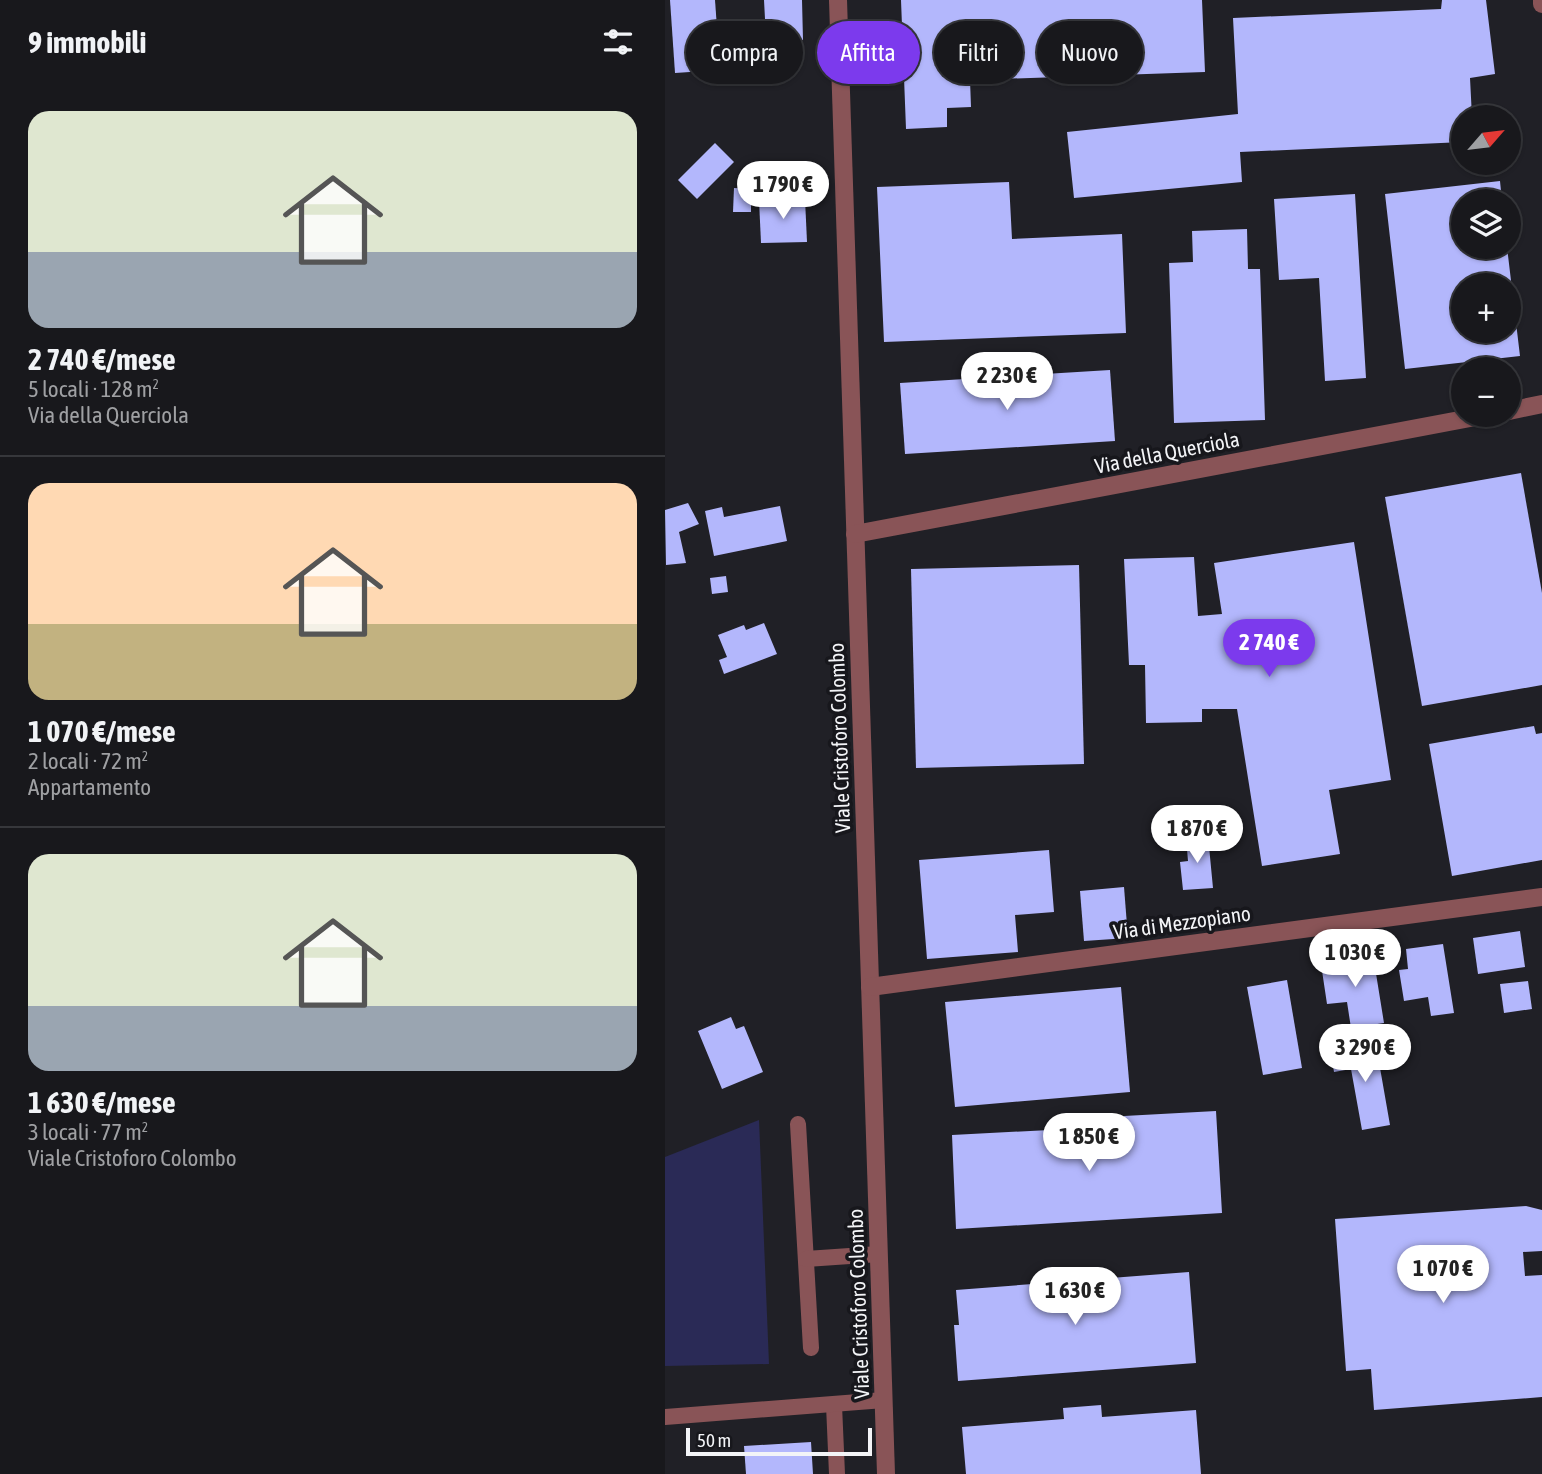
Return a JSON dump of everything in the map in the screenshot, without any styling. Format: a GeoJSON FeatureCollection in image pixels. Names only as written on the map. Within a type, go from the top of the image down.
{"type":"FeatureCollection","features":[{"type":"Feature","properties":{"kind":"street","name":"Viale Cristoforo Colombo"},"geometry":{"type":"LineString","coordinates":[[838,0],[886,1474]]}},
{"type":"Feature","properties":{"kind":"street"},"geometry":{"type":"LineString","coordinates":[[1521,408],[1542,404]]}},
{"type":"Feature","properties":{"kind":"street","name":"Via della Querciola"},"geometry":{"type":"LineString","coordinates":[[855,534],[1451,422]]}},
{"type":"Feature","properties":{"kind":"street","name":"Via di Mezzopiano"},"geometry":{"type":"LineString","coordinates":[[870,987],[1542,898]]}},
{"type":"Feature","properties":{"kind":"lane"},"geometry":{"type":"LineString","coordinates":[[798,1125],[811,1348]]}},
{"type":"Feature","properties":{"kind":"lane"},"geometry":{"type":"LineString","coordinates":[[806,1259],[879,1254]]}},
{"type":"Feature","properties":{"kind":"lane"},"geometry":{"type":"LineString","coordinates":[[665,1417],[884,1400]]}},
{"type":"Feature","properties":{"kind":"lane"},"geometry":{"type":"LineString","coordinates":[[834,1405],[837,1474]]}},
{"type":"Feature","properties":{"kind":"shaded area"},"geometry":{"type":"Polygon","coordinates":[[[759,1120],[769,1364],[665,1366],[665,1157],[759,1120]]]}},
{"type":"Feature","properties":{"kind":"building"},"geometry":{"type":"Polygon","coordinates":[[[670,0],[715,0],[716,21],[686,21],[686,72],[675,73],[670,0]]]}},
{"type":"Feature","properties":{"kind":"building"},"geometry":{"type":"Polygon","coordinates":[[[764,0],[802,0],[803,21],[759,21],[765,19],[764,0]]]}},
{"type":"Feature","properties":{"kind":"building"},"geometry":{"type":"Polygon","coordinates":[[[901,0],[1202,0],[1205,72],[1143,74],[1143,21],[1037,21],[1037,78],[1023,78],[1023,21],[934,21],[934,84],[970,84],[971,107],[947,108],[947,127],[906,129],[904,84],[920,84],[920,21],[902,21],[901,0]]]}},
{"type":"Feature","properties":{"kind":"building"},"geometry":{"type":"Polygon","coordinates":[[[1442,0],[1486,0],[1495,74],[1470,78],[1471,105],[1451,105],[1451,143],[1240,152],[1242,182],[1074,198],[1067,132],[1238,114],[1233,18],[1441,9],[1442,0]]]}},
{"type":"Feature","properties":{"kind":"building"},"geometry":{"type":"Polygon","coordinates":[[[715,143],[734,162],[697,199],[678,180],[715,143]]]}},
{"type":"Feature","properties":{"kind":"building"},"geometry":{"type":"Polygon","coordinates":[[[1500,181],[1501,189],[1451,189],[1451,259],[1508,259],[1510,273],[1451,273],[1451,343],[1518,343],[1520,356],[1451,357],[1451,364],[1405,369],[1385,194],[1500,181]]]}},
{"type":"Feature","properties":{"kind":"building"},"geometry":{"type":"Polygon","coordinates":[[[1009,182],[1012,239],[1122,234],[1126,333],[884,342],[877,187],[1009,182]]]}},
{"type":"Feature","properties":{"kind":"building"},"geometry":{"type":"Polygon","coordinates":[[[734,188],[751,189],[751,212],[733,212],[734,188]]]}},
{"type":"Feature","properties":{"kind":"building"},"geometry":{"type":"Polygon","coordinates":[[[1355,194],[1366,378],[1325,381],[1319,278],[1279,280],[1274,199],[1355,194]]]}},
{"type":"Feature","properties":{"kind":"building"},"geometry":{"type":"Polygon","coordinates":[[[805,199],[807,242],[761,243],[759,200],[805,199]]]}},
{"type":"Feature","properties":{"kind":"building"},"geometry":{"type":"Polygon","coordinates":[[[1247,229],[1248,269],[1260,269],[1265,420],[1174,423],[1169,263],[1193,262],[1192,231],[1247,229]]]}},
{"type":"Feature","properties":{"kind":"building"},"geometry":{"type":"Polygon","coordinates":[[[1110,370],[1115,441],[905,454],[900,383],[1110,370]]]}},
{"type":"Feature","properties":{"kind":"building"},"geometry":{"type":"Polygon","coordinates":[[[1521,473],[1542,593],[1542,685],[1422,706],[1385,497],[1521,473]]]}},
{"type":"Feature","properties":{"kind":"building"},"geometry":{"type":"Polygon","coordinates":[[[688,503],[699,524],[679,532],[686,563],[666,565],[665,510],[688,503]]]}},
{"type":"Feature","properties":{"kind":"building"},"geometry":{"type":"Polygon","coordinates":[[[780,506],[787,541],[714,556],[705,511],[722,507],[724,517],[780,506]]]}},
{"type":"Feature","properties":{"kind":"building"},"geometry":{"type":"Polygon","coordinates":[[[1354,542],[1391,780],[1329,790],[1340,854],[1262,866],[1237,709],[1202,709],[1202,722],[1146,723],[1145,665],[1129,665],[1124,559],[1194,557],[1198,616],[1222,614],[1214,563],[1354,542]]]}},
{"type":"Feature","properties":{"kind":"building"},"geometry":{"type":"Polygon","coordinates":[[[1079,565],[1084,764],[916,768],[911,569],[1079,565]]]}},
{"type":"Feature","properties":{"kind":"building"},"geometry":{"type":"Polygon","coordinates":[[[726,576],[728,592],[712,594],[710,578],[726,576]]]}},
{"type":"Feature","properties":{"kind":"building"},"geometry":{"type":"Polygon","coordinates":[[[764,623],[777,654],[724,674],[719,660],[727,657],[718,635],[744,625],[746,630],[764,623]]]}},
{"type":"Feature","properties":{"kind":"building"},"geometry":{"type":"Polygon","coordinates":[[[1534,726],[1536,734],[1542,733],[1542,860],[1452,876],[1429,744],[1534,726]]]}},
{"type":"Feature","properties":{"kind":"building"},"geometry":{"type":"Polygon","coordinates":[[[1208,836],[1213,888],[1183,890],[1180,862],[1188,861],[1186,837],[1208,836]]]}},
{"type":"Feature","properties":{"kind":"building"},"geometry":{"type":"Polygon","coordinates":[[[1049,850],[1054,912],[1015,915],[1018,952],[927,959],[919,860],[1049,850]]]}},
{"type":"Feature","properties":{"kind":"building"},"geometry":{"type":"Polygon","coordinates":[[[1124,887],[1128,938],[1084,941],[1080,891],[1124,887]]]}},
{"type":"Feature","properties":{"kind":"building"},"geometry":{"type":"Polygon","coordinates":[[[1520,931],[1525,967],[1478,974],[1473,938],[1520,931]]]}},
{"type":"Feature","properties":{"kind":"building"},"geometry":{"type":"Polygon","coordinates":[[[1443,944],[1454,1013],[1431,1016],[1428,997],[1404,1001],[1399,970],[1408,969],[1406,949],[1443,944]]]}},
{"type":"Feature","properties":{"kind":"building"},"geometry":{"type":"Polygon","coordinates":[[[1373,955],[1384,1023],[1351,1028],[1347,1002],[1327,1004],[1321,964],[1373,955]]]}},
{"type":"Feature","properties":{"kind":"building"},"geometry":{"type":"Polygon","coordinates":[[[1287,980],[1302,1068],[1263,1075],[1247,987],[1287,980]]]}},
{"type":"Feature","properties":{"kind":"building"},"geometry":{"type":"Polygon","coordinates":[[[1528,981],[1532,1009],[1504,1013],[1500,984],[1528,981]]]}},
{"type":"Feature","properties":{"kind":"building"},"geometry":{"type":"Polygon","coordinates":[[[1121,987],[1130,1092],[955,1107],[945,1002],[1121,987]]]}},
{"type":"Feature","properties":{"kind":"building"},"geometry":{"type":"Polygon","coordinates":[[[731,1017],[736,1029],[744,1026],[763,1072],[722,1089],[698,1031],[731,1017]]]}},
{"type":"Feature","properties":{"kind":"building"},"geometry":{"type":"Polygon","coordinates":[[[1376,1045],[1390,1125],[1362,1130],[1351,1069],[1334,1072],[1331,1053],[1376,1045]]]}},
{"type":"Feature","properties":{"kind":"building"},"geometry":{"type":"Polygon","coordinates":[[[1216,1111],[1222,1213],[956,1229],[952,1135],[1126,1126],[1124,1116],[1216,1111]]]}},
{"type":"Feature","properties":{"kind":"building"},"geometry":{"type":"Polygon","coordinates":[[[1526,1206],[1542,1210],[1542,1251],[1523,1252],[1525,1276],[1542,1275],[1542,1397],[1374,1410],[1371,1369],[1346,1371],[1335,1219],[1526,1206]]]}},
{"type":"Feature","properties":{"kind":"building"},"geometry":{"type":"Polygon","coordinates":[[[1189,1272],[1196,1363],[958,1381],[954,1325],[959,1325],[956,1290],[1189,1272]]]}},
{"type":"Feature","properties":{"kind":"building"},"geometry":{"type":"Polygon","coordinates":[[[1101,1405],[1102,1417],[1196,1410],[1201,1474],[966,1474],[962,1427],[1064,1419],[1063,1408],[1101,1405]]]}},
{"type":"Feature","properties":{"kind":"building"},"geometry":{"type":"Polygon","coordinates":[[[811,1442],[813,1474],[746,1474],[744,1446],[811,1442]]]}}]}
